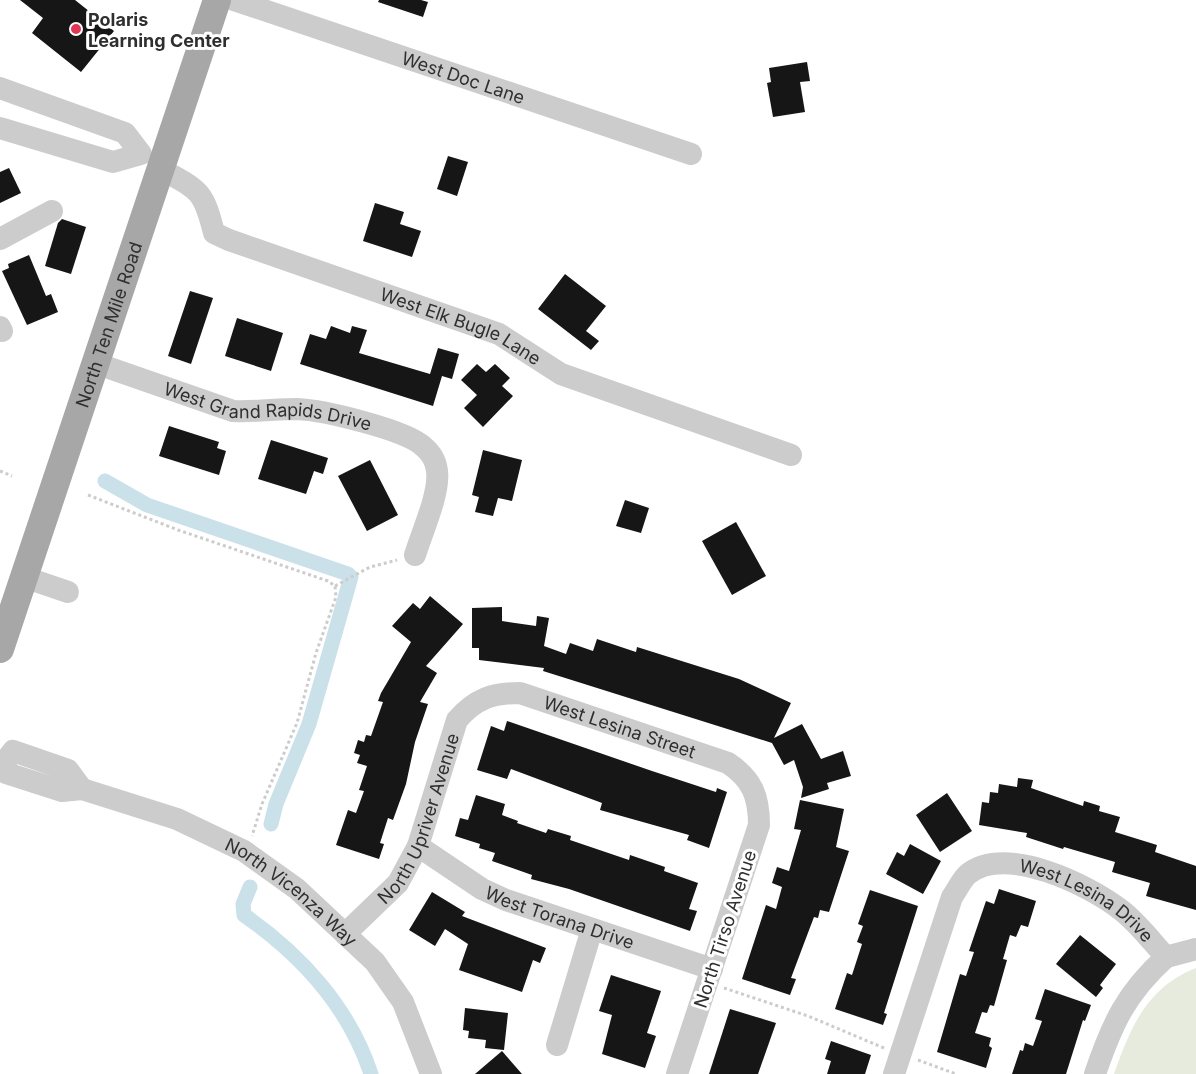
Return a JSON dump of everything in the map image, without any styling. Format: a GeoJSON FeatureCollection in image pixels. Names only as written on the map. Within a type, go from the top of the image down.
{"type":"FeatureCollection","features":[{"type":"Feature","properties":{"kind":"main road","name":"North Ten Mile Road"},"geometry":{"type":"LineString","coordinates":[[0,649],[95,363],[154,161],[217,0]]}},
{"type":"Feature","properties":{"kind":"street","name":"West Doc Lane"},"geometry":{"type":"LineString","coordinates":[[234,0],[691,154]]}},
{"type":"Feature","properties":{"kind":"street"},"geometry":{"type":"LineString","coordinates":[[0,88],[125,133],[154,161]]}},
{"type":"Feature","properties":{"kind":"street"},"geometry":{"type":"LineString","coordinates":[[0,128],[113,162],[154,161]]}},
{"type":"Feature","properties":{"kind":"street","name":"West Elk Bugle Lane"},"geometry":{"type":"LineString","coordinates":[[154,161],[193,188],[206,201],[214,233],[229,240],[499,334],[561,374],[791,455]]}},
{"type":"Feature","properties":{"kind":"street"},"geometry":{"type":"LineString","coordinates":[[0,239],[52,211]]}},
{"type":"Feature","properties":{"kind":"street","name":"West Grand Rapids Drive"},"geometry":{"type":"LineString","coordinates":[[95,363],[233,411],[296,409],[346,416],[418,442],[434,459],[437,486],[409,555]]}},
{"type":"Feature","properties":{"kind":"street"},"geometry":{"type":"LineString","coordinates":[[24,578],[68,592]]}},
{"type":"Feature","properties":{"kind":"street","name":"West Lesina Street"},"geometry":{"type":"LineString","coordinates":[[482,698],[498,693],[520,693],[728,763],[743,773],[751,783]]}},
{"type":"Feature","properties":{"kind":"street","name":"North Upriver Avenue"},"geometry":{"type":"LineString","coordinates":[[345,934],[398,883],[418,846],[457,720],[468,707],[482,698]]}},
{"type":"Feature","properties":{"kind":"street","name":"North Vicenza Way"},"geometry":{"type":"LineString","coordinates":[[3,759],[6,773],[62,791],[82,789],[177,819],[244,851],[297,889],[375,962],[403,1002],[431,1074]]}},
{"type":"Feature","properties":{"kind":"street","name":"North Tirso Avenue"},"geometry":{"type":"LineString","coordinates":[[677,1074],[716,978],[759,825],[759,802],[751,783]]}},
{"type":"Feature","properties":{"kind":"street","name":"West Torana Drive"},"geometry":{"type":"LineString","coordinates":[[418,846],[482,889],[506,900],[592,929],[716,978]]}},
{"type":"Feature","properties":{"kind":"street","name":"West Lesina Drive"},"geometry":{"type":"LineString","coordinates":[[894,1074],[952,897],[968,874],[994,863],[1015,862],[1085,887],[1124,912],[1166,957],[1196,949]]}},
{"type":"Feature","properties":{"kind":"street"},"geometry":{"type":"LineString","coordinates":[[557,1045],[592,929]]}},
{"type":"Feature","properties":{"kind":"street"},"geometry":{"type":"LineString","coordinates":[[1095,1074],[1120,1009],[1141,980],[1166,957]]}},
{"type":"Feature","properties":{"kind":"path"},"geometry":{"type":"LineString","coordinates":[[0,471],[12,476]]}},
{"type":"Feature","properties":{"kind":"path"},"geometry":{"type":"LineString","coordinates":[[88,495],[178,530],[328,581],[335,586],[336,597],[316,653],[297,723],[262,804],[251,837]]}},
{"type":"Feature","properties":{"kind":"path"},"geometry":{"type":"LineString","coordinates":[[335,586],[370,567],[391,563],[409,555]]}},
{"type":"Feature","properties":{"kind":"path"},"geometry":{"type":"LineString","coordinates":[[716,978],[889,1051]]}},
{"type":"Feature","properties":{"kind":"path"},"geometry":{"type":"LineString","coordinates":[[913,1058],[956,1074]]}},
{"type":"Feature","properties":{"kind":"shaded area"},"geometry":{"type":"Polygon","coordinates":[[[1196,968],[1196,1074],[1114,1074],[1134,1025],[1153,998],[1179,976],[1196,968]]]}},
{"type":"Feature","properties":{"kind":"building"},"geometry":{"type":"Polygon","coordinates":[[[20,0],[75,0],[114,31],[81,72],[32,33],[43,18],[20,0]]]}},
{"type":"Feature","properties":{"kind":"building"},"geometry":{"type":"Polygon","coordinates":[[[379,0],[428,2],[423,17],[378,2],[379,0]]]}},
{"type":"Feature","properties":{"kind":"building"},"geometry":{"type":"Polygon","coordinates":[[[807,62],[810,81],[800,82],[805,112],[773,117],[767,83],[771,82],[769,68],[807,62]]]}},
{"type":"Feature","properties":{"kind":"building"},"geometry":{"type":"Polygon","coordinates":[[[448,156],[468,162],[457,196],[437,189],[448,156]]]}},
{"type":"Feature","properties":{"kind":"building"},"geometry":{"type":"Polygon","coordinates":[[[9,168],[21,193],[0,203],[0,172],[9,168]]]}},
{"type":"Feature","properties":{"kind":"building"},"geometry":{"type":"Polygon","coordinates":[[[375,203],[404,212],[400,224],[421,231],[412,257],[363,241],[375,203]]]}},
{"type":"Feature","properties":{"kind":"building"},"geometry":{"type":"Polygon","coordinates":[[[62,219],[86,227],[71,274],[45,266],[58,223],[62,219]]]}},
{"type":"Feature","properties":{"kind":"building"},"geometry":{"type":"Polygon","coordinates":[[[29,255],[46,296],[51,294],[58,312],[27,325],[2,271],[9,268],[8,264],[29,255]]]}},
{"type":"Feature","properties":{"kind":"building"},"geometry":{"type":"Polygon","coordinates":[[[565,274],[606,306],[586,331],[599,341],[591,350],[538,309],[565,274]]]}},
{"type":"Feature","properties":{"kind":"building"},"geometry":{"type":"Polygon","coordinates":[[[190,291],[213,298],[191,364],[168,356],[190,291]]]}},
{"type":"Feature","properties":{"kind":"building"},"geometry":{"type":"Polygon","coordinates":[[[237,318],[283,333],[271,371],[225,356],[237,318]]]}},
{"type":"Feature","properties":{"kind":"building"},"geometry":{"type":"Polygon","coordinates":[[[331,326],[350,333],[352,326],[367,330],[359,353],[430,374],[438,348],[459,354],[452,379],[442,376],[433,406],[300,364],[310,334],[326,339],[331,326]]]}},
{"type":"Feature","properties":{"kind":"building"},"geometry":{"type":"Polygon","coordinates":[[[477,364],[486,372],[495,364],[510,378],[502,386],[513,396],[483,427],[464,408],[477,395],[461,380],[477,364]]]}},
{"type":"Feature","properties":{"kind":"building"},"geometry":{"type":"Polygon","coordinates":[[[169,426],[219,442],[217,448],[226,451],[219,475],[159,456],[169,426]]]}},
{"type":"Feature","properties":{"kind":"building"},"geometry":{"type":"Polygon","coordinates":[[[271,440],[328,458],[323,474],[314,471],[306,494],[258,479],[271,440]]]}},
{"type":"Feature","properties":{"kind":"building"},"geometry":{"type":"Polygon","coordinates":[[[483,450],[522,460],[512,501],[498,498],[493,516],[475,512],[479,497],[472,495],[483,450]]]}},
{"type":"Feature","properties":{"kind":"building"},"geometry":{"type":"Polygon","coordinates":[[[370,460],[398,515],[367,531],[338,476],[370,460]]]}},
{"type":"Feature","properties":{"kind":"building"},"geometry":{"type":"Polygon","coordinates":[[[625,500],[649,508],[641,533],[616,526],[625,500]]]}},
{"type":"Feature","properties":{"kind":"building"},"geometry":{"type":"Polygon","coordinates":[[[736,522],[766,576],[732,595],[702,541],[736,522]]]}},
{"type":"Feature","properties":{"kind":"building"},"geometry":{"type":"Polygon","coordinates":[[[430,596],[463,624],[426,666],[437,673],[420,702],[428,704],[415,742],[406,784],[393,820],[388,818],[380,843],[384,844],[379,859],[336,845],[348,810],[356,813],[364,791],[359,790],[367,766],[357,763],[360,755],[354,753],[358,740],[364,742],[366,735],[371,736],[383,702],[378,701],[381,693],[411,642],[392,626],[413,603],[420,609],[430,596]]]}},
{"type":"Feature","properties":{"kind":"building"},"geometry":{"type":"Polygon","coordinates":[[[502,607],[502,621],[536,626],[537,616],[549,618],[544,646],[566,654],[570,643],[593,651],[597,639],[636,652],[637,647],[739,679],[791,703],[774,738],[802,724],[821,759],[843,751],[851,776],[827,783],[829,789],[801,798],[803,787],[794,760],[784,765],[772,743],[543,671],[544,668],[479,660],[479,648],[472,648],[472,608],[502,607]]]}},
{"type":"Feature","properties":{"kind":"building"},"geometry":{"type":"Polygon","coordinates":[[[507,721],[716,792],[717,788],[727,792],[709,848],[687,840],[689,835],[600,810],[602,803],[511,769],[507,779],[477,770],[491,726],[504,731],[507,721]]]}},
{"type":"Feature","properties":{"kind":"building"},"geometry":{"type":"Polygon","coordinates":[[[1018,778],[1033,780],[1031,788],[1083,806],[1084,801],[1100,806],[1099,811],[1120,817],[1115,832],[1157,845],[1155,852],[1196,866],[1196,910],[1146,896],[1150,883],[1112,872],[1115,862],[1026,837],[1027,833],[979,825],[982,802],[989,803],[990,792],[998,793],[999,784],[1017,787],[1018,778]]]}},
{"type":"Feature","properties":{"kind":"building"},"geometry":{"type":"Polygon","coordinates":[[[947,793],[972,831],[940,852],[916,815],[947,793]]]}},
{"type":"Feature","properties":{"kind":"building"},"geometry":{"type":"Polygon","coordinates":[[[476,795],[505,804],[502,815],[518,821],[517,823],[546,833],[548,829],[571,836],[570,840],[629,860],[630,855],[665,867],[664,871],[698,883],[689,909],[697,911],[690,931],[569,889],[531,879],[532,875],[492,861],[495,853],[479,848],[480,844],[455,836],[460,818],[468,820],[476,795]]]}},
{"type":"Feature","properties":{"kind":"building"},"geometry":{"type":"Polygon","coordinates":[[[800,800],[844,809],[836,847],[849,851],[829,912],[820,910],[818,918],[814,917],[791,978],[796,979],[790,995],[742,979],[766,905],[776,909],[782,887],[772,883],[777,867],[789,871],[801,830],[794,829],[800,800]]]}},
{"type":"Feature","properties":{"kind":"building"},"geometry":{"type":"Polygon","coordinates":[[[910,844],[941,861],[923,894],[886,874],[897,852],[904,856],[910,844]]]}},
{"type":"Feature","properties":{"kind":"building"},"geometry":{"type":"Polygon","coordinates":[[[999,889],[1036,901],[1028,927],[1021,925],[1016,937],[1010,935],[1003,959],[1007,960],[994,1006],[990,1005],[987,1013],[982,1012],[975,1033],[991,1038],[989,1046],[992,1048],[986,1068],[937,1052],[960,974],[966,976],[974,952],[969,951],[986,901],[994,904],[999,889]]]}},
{"type":"Feature","properties":{"kind":"building"},"geometry":{"type":"Polygon","coordinates":[[[870,890],[918,906],[884,1013],[887,1014],[883,1025],[835,1009],[847,973],[852,975],[862,944],[857,942],[863,926],[858,924],[870,890]]]}},
{"type":"Feature","properties":{"kind":"building"},"geometry":{"type":"Polygon","coordinates":[[[432,892],[465,912],[462,916],[546,948],[540,963],[533,960],[522,992],[459,970],[468,944],[445,929],[435,946],[409,930],[432,892]]]}},
{"type":"Feature","properties":{"kind":"building"},"geometry":{"type":"Polygon","coordinates":[[[1080,935],[1116,964],[1100,985],[1103,988],[1096,997],[1056,964],[1080,935]]]}},
{"type":"Feature","properties":{"kind":"building"},"geometry":{"type":"Polygon","coordinates":[[[611,975],[661,991],[647,1033],[656,1036],[645,1068],[602,1054],[612,1015],[599,1011],[611,975]]]}},
{"type":"Feature","properties":{"kind":"building"},"geometry":{"type":"Polygon","coordinates":[[[1045,989],[1091,1005],[1085,1021],[1083,1020],[1066,1074],[1012,1074],[1020,1050],[1023,1051],[1025,1043],[1033,1046],[1042,1021],[1035,1019],[1045,989]]]}},
{"type":"Feature","properties":{"kind":"building"},"geometry":{"type":"Polygon","coordinates":[[[465,1008],[508,1013],[504,1050],[485,1048],[486,1040],[468,1038],[469,1031],[463,1030],[465,1008]]]}},
{"type":"Feature","properties":{"kind":"building"},"geometry":{"type":"Polygon","coordinates":[[[730,1009],[776,1023],[758,1074],[709,1074],[730,1009]]]}},
{"type":"Feature","properties":{"kind":"building"},"geometry":{"type":"Polygon","coordinates":[[[831,1041],[871,1055],[865,1074],[827,1074],[831,1061],[825,1059],[831,1041]]]}},
{"type":"Feature","properties":{"kind":"building"},"geometry":{"type":"Polygon","coordinates":[[[502,1051],[522,1074],[475,1074],[502,1051]]]}},
{"type":"Feature","properties":{"kind":"waterway"},"geometry":{"type":"LineString","coordinates":[[105,481],[147,505],[348,574],[351,577],[309,724],[276,804],[271,824]]}},
{"type":"Feature","properties":{"kind":"waterway"},"geometry":{"type":"LineString","coordinates":[[250,887],[243,904],[244,915],[284,947],[320,984],[350,1026],[371,1074]]}},
{"type":"Feature","properties":{"kind":"place","name":"Polaris Learning Center"},"geometry":{"type":"Point","coordinates":[76,29]}}]}
